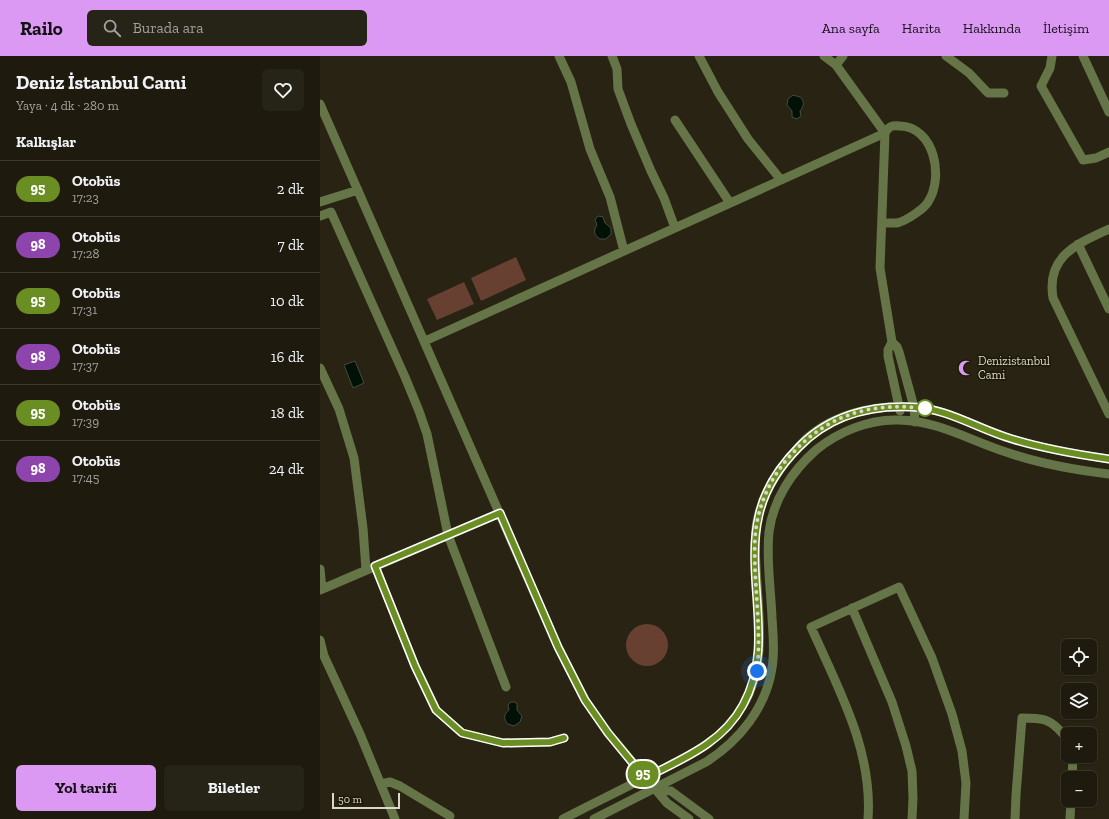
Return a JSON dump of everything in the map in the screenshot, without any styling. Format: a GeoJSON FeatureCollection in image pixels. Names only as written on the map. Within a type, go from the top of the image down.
{"type":"FeatureCollection","features":[{"type":"Feature","properties":{"kind":"street"},"geometry":{"type":"LineString","coordinates":[[559,56],[571,82],[590,149],[610,197],[624,251]]}},
{"type":"Feature","properties":{"kind":"street"},"geometry":{"type":"LineString","coordinates":[[612,56],[617,69],[618,88],[631,124],[664,198],[675,228]]}},
{"type":"Feature","properties":{"kind":"street"},"geometry":{"type":"LineString","coordinates":[[699,56],[722,99],[748,138],[781,180]]}},
{"type":"Feature","properties":{"kind":"street"},"geometry":{"type":"LineString","coordinates":[[824,56],[836,64],[885,133]]}},
{"type":"Feature","properties":{"kind":"street"},"geometry":{"type":"LineString","coordinates":[[836,64],[843,56]]}},
{"type":"Feature","properties":{"kind":"street"},"geometry":{"type":"LineString","coordinates":[[946,56],[969,73],[988,93],[1004,93]]}},
{"type":"Feature","properties":{"kind":"street"},"geometry":{"type":"LineString","coordinates":[[1052,56],[1050,68],[1041,86],[1083,160],[1096,158],[1109,152]]}},
{"type":"Feature","properties":{"kind":"street"},"geometry":{"type":"LineString","coordinates":[[1083,56],[1109,112]]}},
{"type":"Feature","properties":{"kind":"street"},"geometry":{"type":"LineString","coordinates":[[320,104],[558,647],[585,700],[608,733],[654,789],[667,803],[689,819]]}},
{"type":"Feature","properties":{"kind":"street"},"geometry":{"type":"LineString","coordinates":[[675,120],[730,203]]}},
{"type":"Feature","properties":{"kind":"street"},"geometry":{"type":"LineString","coordinates":[[882,223],[898,222],[913,215],[928,203],[934,189],[936,170],[934,155],[927,141],[914,129],[903,126],[892,126],[888,128],[885,133],[880,268],[892,342],[888,350],[888,356],[902,420]]}},
{"type":"Feature","properties":{"kind":"street"},"geometry":{"type":"LineString","coordinates":[[425,341],[885,133]]}},
{"type":"Feature","properties":{"kind":"street"},"geometry":{"type":"LineString","coordinates":[[320,202],[358,190]]}},
{"type":"Feature","properties":{"kind":"street"},"geometry":{"type":"LineString","coordinates":[[320,216],[331,212],[419,411],[426,434],[448,535],[506,687]]}},
{"type":"Feature","properties":{"kind":"street"},"geometry":{"type":"LineString","coordinates":[[1109,229],[1078,244],[1067,252],[1058,262],[1052,275],[1051,288],[1053,298],[1109,414]]}},
{"type":"Feature","properties":{"kind":"street"},"geometry":{"type":"LineString","coordinates":[[1078,244],[1109,309]]}},
{"type":"Feature","properties":{"kind":"street"},"geometry":{"type":"LineString","coordinates":[[892,342],[897,347],[899,352],[914,407],[915,422]]}},
{"type":"Feature","properties":{"kind":"street"},"geometry":{"type":"LineString","coordinates":[[320,368],[339,409],[354,458],[363,528],[371,568],[436,710],[462,733],[503,743],[550,742],[564,738]]}},
{"type":"Feature","properties":{"kind":"street"},"geometry":{"type":"LineString","coordinates":[[563,819],[697,752],[723,732],[735,718],[743,706],[751,689],[757,671],[759,651],[755,539],[759,513],[768,487],[775,475],[805,440],[827,425],[838,419],[861,411],[888,407],[914,407],[943,413],[1005,437],[1030,444],[1075,454],[1109,459]]}},
{"type":"Feature","properties":{"kind":"street"},"geometry":{"type":"LineString","coordinates":[[594,819],[706,762],[727,748],[745,728],[765,694],[772,668],[774,637],[768,553],[773,516],[783,490],[792,475],[804,460],[834,437],[869,424],[889,420],[902,420],[933,425],[1032,460],[1109,474]]}},
{"type":"Feature","properties":{"kind":"street"},"geometry":{"type":"LineString","coordinates":[[320,569],[321,590],[500,513]]}},
{"type":"Feature","properties":{"kind":"street"},"geometry":{"type":"LineString","coordinates":[[868,819],[869,805],[866,771],[861,747],[848,710],[811,627],[899,587],[932,658],[954,721],[962,751],[966,783],[964,819]]}},
{"type":"Feature","properties":{"kind":"street"},"geometry":{"type":"LineString","coordinates":[[852,608],[892,702],[906,746],[912,771],[912,819]]}},
{"type":"Feature","properties":{"kind":"street"},"geometry":{"type":"LineString","coordinates":[[320,640],[324,656],[360,734],[395,819]]}},
{"type":"Feature","properties":{"kind":"street"},"geometry":{"type":"LineString","coordinates":[[1015,819],[1022,718],[1045,720],[1061,731]]}},
{"type":"Feature","properties":{"kind":"street"},"geometry":{"type":"LineString","coordinates":[[381,784],[390,782],[400,786],[450,816]]}},
{"type":"Feature","properties":{"kind":"street"},"geometry":{"type":"LineString","coordinates":[[654,789],[671,791],[709,819]]}},
{"type":"Feature","properties":{"kind":"street"},"geometry":{"type":"LineString","coordinates":[[1070,819],[1071,807]]}},
{"type":"Feature","properties":{"kind":"shaded area"},"geometry":{"type":"Polygon","coordinates":[[[793,95],[800,97],[803,102],[800,111],[801,116],[797,119],[792,117],[792,111],[787,105],[788,99],[793,95]]]}},
{"type":"Feature","properties":{"kind":"shaded area"},"geometry":{"type":"Polygon","coordinates":[[[598,216],[603,217],[605,223],[611,228],[611,234],[606,239],[600,239],[596,236],[595,229],[597,225],[595,220],[598,216]]]}},
{"type":"Feature","properties":{"kind":"shaded area"},"geometry":{"type":"Polygon","coordinates":[[[516,257],[526,280],[481,301],[471,278],[516,257]]]}},
{"type":"Feature","properties":{"kind":"shaded area"},"geometry":{"type":"Polygon","coordinates":[[[464,282],[474,304],[437,320],[427,299],[464,282]]]}},
{"type":"Feature","properties":{"kind":"shaded area"},"geometry":{"type":"Polygon","coordinates":[[[355,361],[364,383],[353,388],[344,365],[355,361]]]}},
{"type":"Feature","properties":{"kind":"shaded area"},"geometry":{"type":"Polygon","coordinates":[[[647,624],[662,630],[668,645],[662,660],[647,666],[632,660],[626,645],[632,630],[647,624]]]}},
{"type":"Feature","properties":{"kind":"shaded area"},"geometry":{"type":"Polygon","coordinates":[[[511,702],[515,702],[517,704],[517,710],[522,716],[520,722],[514,726],[508,724],[505,718],[506,713],[509,710],[508,705],[511,702]]]}},
{"type":"Feature","properties":{"kind":"bus line","name":"95"},"geometry":{"type":"LineString","coordinates":[[564,738],[550,742],[503,743],[462,733],[436,710],[415,666],[375,566],[500,513],[558,647],[585,700],[608,733],[645,778],[697,752],[710,743],[723,732],[743,706],[757,671],[759,651],[755,560],[755,539],[759,513],[768,487],[775,475],[805,440],[816,431],[838,419],[861,411],[874,408],[915,407],[950,415],[1005,437],[1030,444],[1075,454],[1109,459]]}},
{"type":"Feature","properties":{"kind":"place","name":"Denizistanbul Cami"},"geometry":{"type":"Point","coordinates":[966,368]}},
{"type":"Feature","properties":{"kind":"route"},"geometry":{"type":"LineString","coordinates":[[757,671],[759,634],[755,539],[759,513],[768,487],[775,475],[805,440],[816,431],[838,419],[850,414],[874,408],[914,407],[929,409],[925,408]]}}]}
